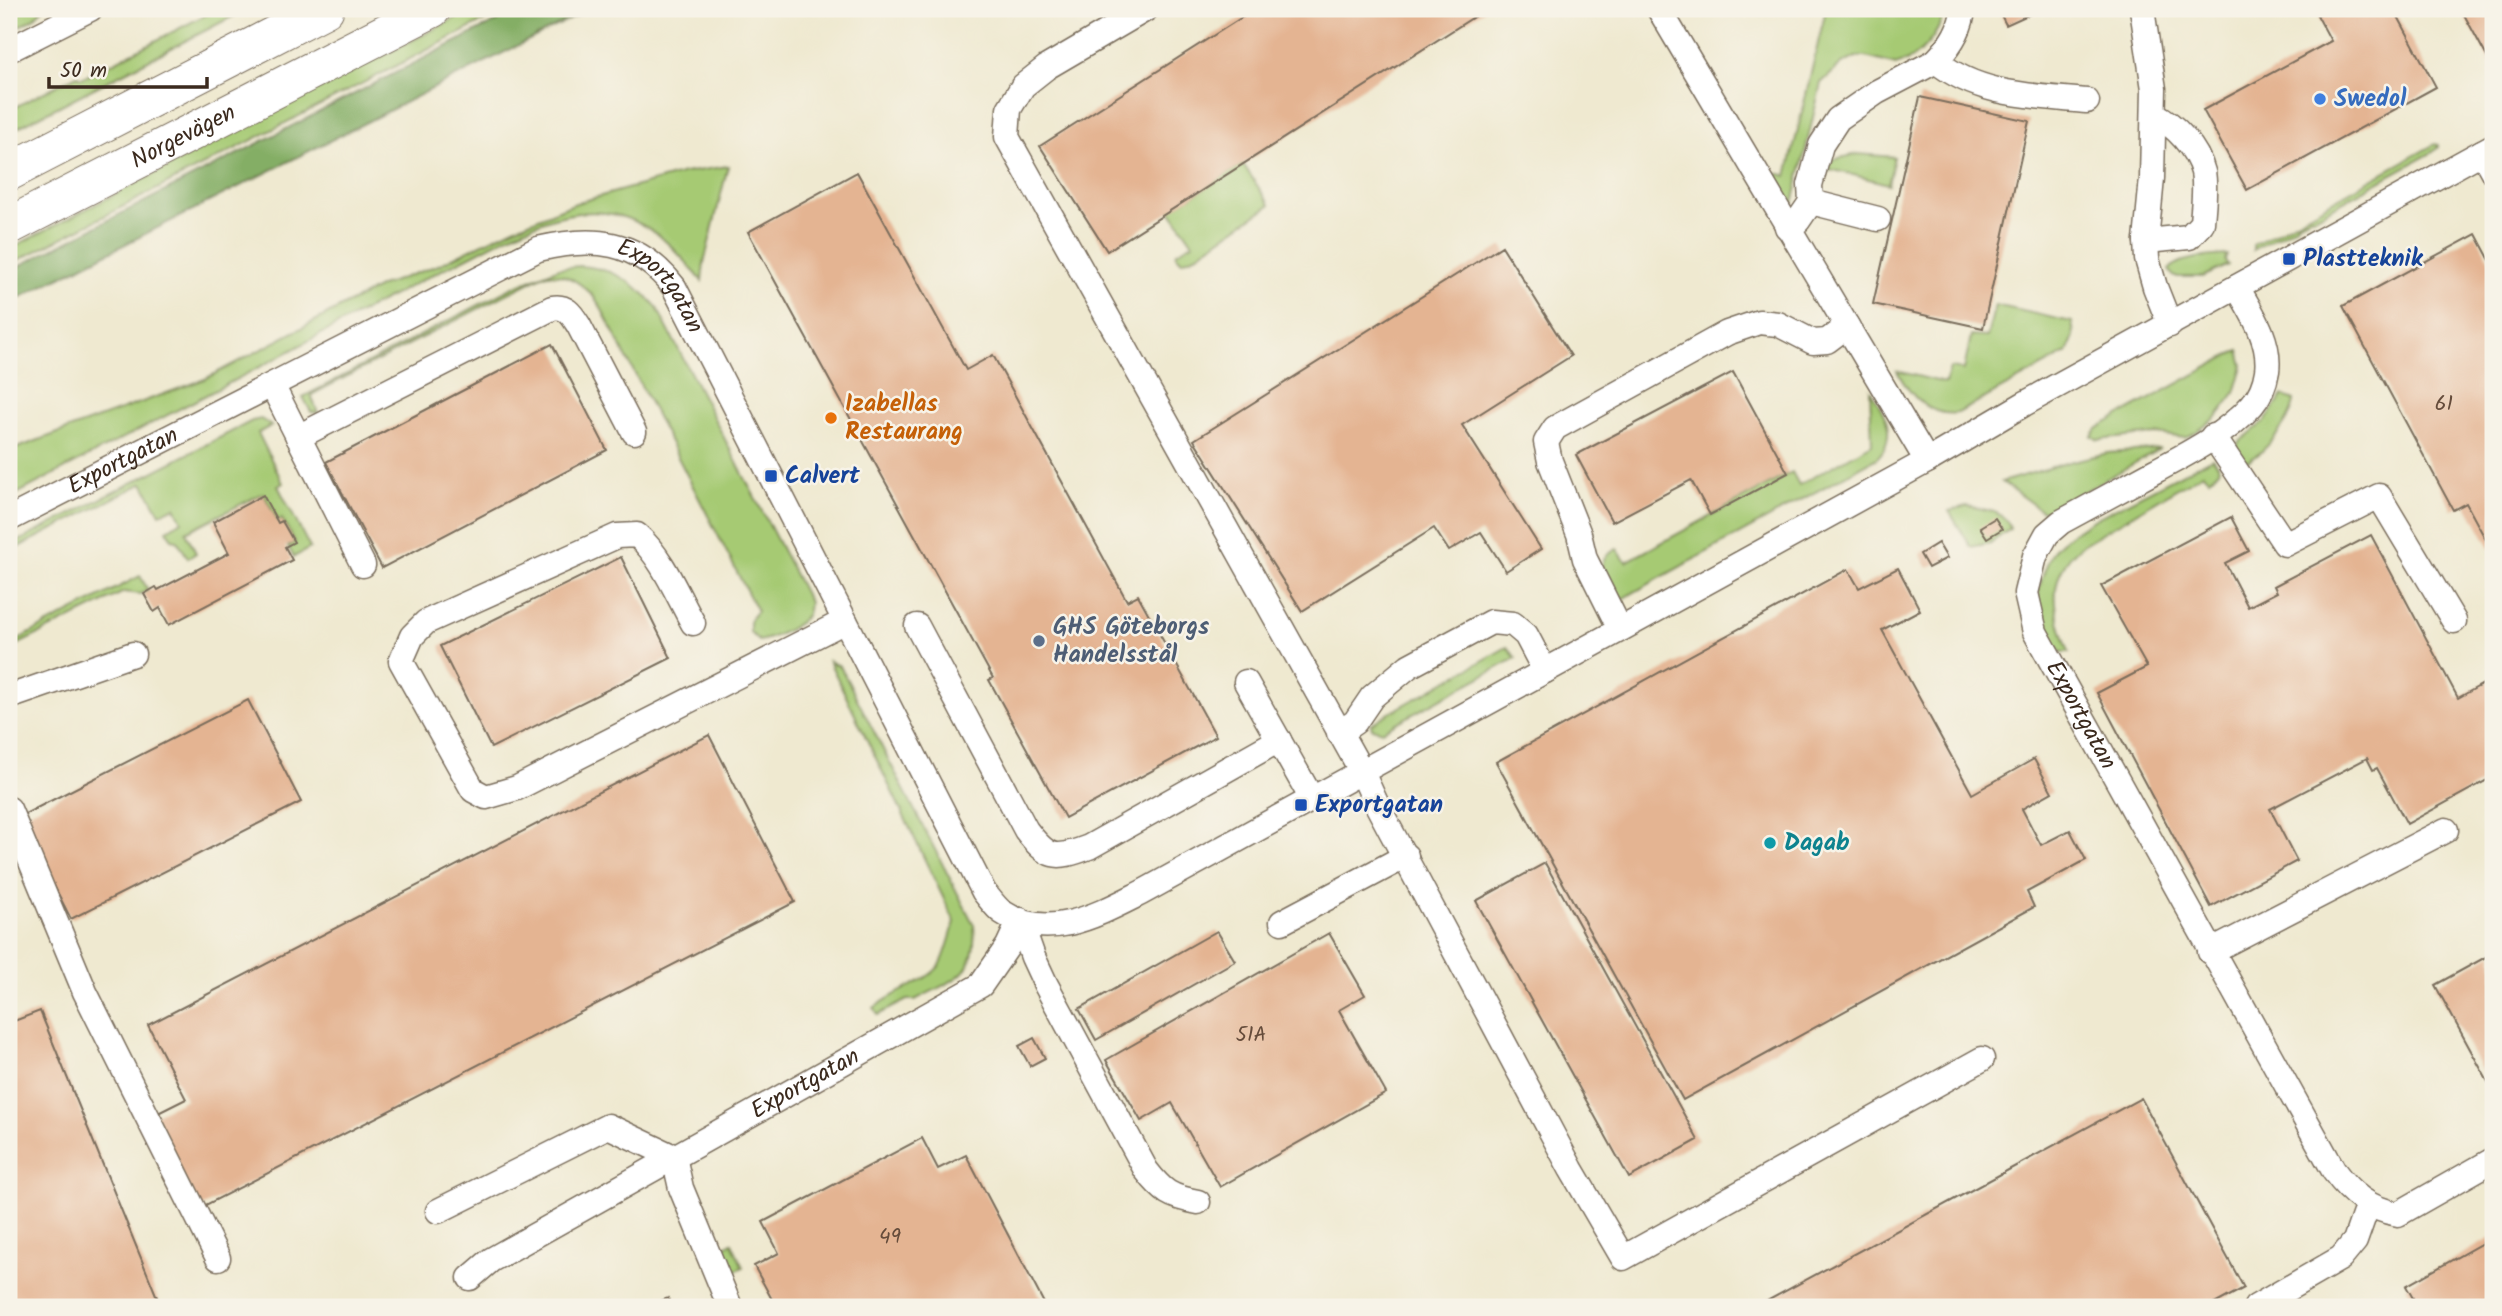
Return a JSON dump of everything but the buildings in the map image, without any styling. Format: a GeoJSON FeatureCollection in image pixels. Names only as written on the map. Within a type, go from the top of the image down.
{"type":"FeatureCollection","features":[{"type":"Feature","properties":{"kind":"highway","name":"Norgevägen"},"geometry":{"type":"LineString","coordinates":[[9,172],[325,9]]}},
{"type":"Feature","properties":{"kind":"highway","name":"Norgevägen"},"geometry":{"type":"LineString","coordinates":[[9,226],[432,9]]}},
{"type":"Feature","properties":{"kind":"street"},"geometry":{"type":"LineString","coordinates":[[1146,9],[1047,67],[1023,86],[1009,109],[1007,137],[1362,772],[1572,1169],[1623,1258],[1982,1059]]}},
{"type":"Feature","properties":{"kind":"street"},"geometry":{"type":"LineString","coordinates":[[1659,9],[1927,461]]}},
{"type":"Feature","properties":{"kind":"street"},"geometry":{"type":"LineString","coordinates":[[1787,227],[1798,221],[1811,202],[1810,185],[1821,145],[1838,119],[1877,92],[1936,61],[1949,47],[1963,17],[1963,9]]}},
{"type":"Feature","properties":{"kind":"street"},"geometry":{"type":"LineString","coordinates":[[2142,9],[2154,89],[2147,259],[2171,325]]}},
{"type":"Feature","properties":{"kind":"street"},"geometry":{"type":"LineString","coordinates":[[9,50],[84,10]]}},
{"type":"Feature","properties":{"kind":"street"},"geometry":{"type":"LineString","coordinates":[[1936,61],[1952,74],[1998,92],[2087,101]]}},
{"type":"Feature","properties":{"kind":"street"},"geometry":{"type":"LineString","coordinates":[[2146,241],[2189,237],[2202,223],[2203,173],[2198,160],[2188,143],[2168,122],[2154,114]]}},
{"type":"Feature","properties":{"kind":"street","name":"Exportgatan"},"geometry":{"type":"LineString","coordinates":[[9,519],[538,249],[567,242],[594,241],[625,249],[655,267],[674,287],[984,892],[1001,912],[1020,920],[1051,925],[1085,920],[1141,893],[1927,461],[2024,404],[2237,287],[2489,156]]}},
{"type":"Feature","properties":{"kind":"street"},"geometry":{"type":"LineString","coordinates":[[1811,202],[1878,219]]}},
{"type":"Feature","properties":{"kind":"street","name":"Exportgatan"},"geometry":{"type":"LineString","coordinates":[[2237,287],[2260,330],[2266,352],[2267,371],[2262,391],[2253,404],[2197,448],[2061,522],[2047,534],[2035,556],[2026,593],[2035,632],[2333,1171],[2345,1186],[2375,1207]]}},
{"type":"Feature","properties":{"kind":"street"},"geometry":{"type":"LineString","coordinates":[[298,437],[560,306],[569,311],[579,326],[634,432]]}},
{"type":"Feature","properties":{"kind":"street"},"geometry":{"type":"LineString","coordinates":[[1620,629],[1585,559],[1579,534],[1550,461],[1546,442],[1555,428],[1737,330],[1759,322],[1778,324],[1813,342],[1826,341],[1847,327]]}},
{"type":"Feature","properties":{"kind":"street"},"geometry":{"type":"LineString","coordinates":[[272,385],[363,565]]}},
{"type":"Feature","properties":{"kind":"street"},"geometry":{"type":"LineString","coordinates":[[2214,436],[2285,544],[2379,496],[2454,621]]}},
{"type":"Feature","properties":{"kind":"street"},"geometry":{"type":"LineString","coordinates":[[693,623],[648,544],[637,535],[617,536],[426,622],[412,636],[401,661],[473,790],[486,797],[517,788],[845,621]]}},
{"type":"Feature","properties":{"kind":"street"},"geometry":{"type":"LineString","coordinates":[[1339,733],[1356,722],[1372,697],[1409,666],[1491,622],[1513,624],[1527,635],[1545,671]]}},
{"type":"Feature","properties":{"kind":"street"},"geometry":{"type":"LineString","coordinates":[[917,626],[1026,831],[1049,854],[1069,855],[1089,848],[1279,740]]}},
{"type":"Feature","properties":{"kind":"street"},"geometry":{"type":"LineString","coordinates":[[9,697],[133,654]]}},
{"type":"Feature","properties":{"kind":"street"},"geometry":{"type":"LineString","coordinates":[[1246,682],[1312,799]]}},
{"type":"Feature","properties":{"kind":"street"},"geometry":{"type":"LineString","coordinates":[[9,809],[85,992],[218,1258]]}},
{"type":"Feature","properties":{"kind":"street"},"geometry":{"type":"LineString","coordinates":[[2210,952],[2446,830]]}},
{"type":"Feature","properties":{"kind":"street"},"geometry":{"type":"LineString","coordinates":[[1282,922],[1406,856]]}},
{"type":"Feature","properties":{"kind":"street"},"geometry":{"type":"LineString","coordinates":[[1020,920],[1032,957],[1046,985],[1146,1170],[1160,1188],[1176,1198],[1198,1202]]}},
{"type":"Feature","properties":{"kind":"street","name":"Exportgatan"},"geometry":{"type":"LineString","coordinates":[[470,1278],[491,1260],[981,985],[1008,946],[1020,920]]}},
{"type":"Feature","properties":{"kind":"street"},"geometry":{"type":"LineString","coordinates":[[438,1211],[608,1126],[674,1157],[681,1188],[730,1307]]}},
{"type":"Feature","properties":{"kind":"street"},"geometry":{"type":"LineString","coordinates":[[2256,1307],[2340,1258],[2355,1241],[2375,1207],[2398,1214],[2493,1160]]}},
{"type":"Feature","properties":{"kind":"green space"},"geometry":{"type":"Polygon","coordinates":[[[9,9],[43,9],[33,19],[9,32],[9,9]]]}},
{"type":"Feature","properties":{"kind":"green space"},"geometry":{"type":"Polygon","coordinates":[[[217,9],[247,9],[9,132],[9,110],[77,75],[80,78],[87,76],[217,9]]]}},
{"type":"Feature","properties":{"kind":"green space"},"geometry":{"type":"Polygon","coordinates":[[[473,9],[507,9],[9,265],[9,249],[473,9]]]}},
{"type":"Feature","properties":{"kind":"green space"},"geometry":{"type":"Polygon","coordinates":[[[520,9],[590,9],[9,303],[9,272],[15,268],[520,9]]]}},
{"type":"Feature","properties":{"kind":"green space"},"geometry":{"type":"Polygon","coordinates":[[[1826,9],[1945,9],[1934,36],[1914,57],[1896,65],[1856,57],[1842,64],[1821,83],[1792,208],[1776,179],[1777,173],[1787,176],[1826,9]]]}},
{"type":"Feature","properties":{"kind":"green space"},"geometry":{"type":"Polygon","coordinates":[[[2435,144],[2438,147],[2433,152],[2315,217],[2297,223],[2253,250],[2253,245],[2435,144]]]}},
{"type":"Feature","properties":{"kind":"green space"},"geometry":{"type":"Polygon","coordinates":[[[1858,154],[1894,157],[1888,184],[1830,169],[1825,171],[1831,160],[1858,154]]]}},
{"type":"Feature","properties":{"kind":"green space"},"geometry":{"type":"Polygon","coordinates":[[[1243,164],[1270,205],[1195,256],[1182,261],[1176,255],[1177,252],[1193,243],[1170,210],[1243,164]]]}},
{"type":"Feature","properties":{"kind":"green space"},"geometry":{"type":"Polygon","coordinates":[[[728,166],[702,281],[682,257],[660,237],[648,228],[621,216],[586,212],[548,220],[432,275],[9,498],[9,451],[205,379],[381,286],[438,265],[514,228],[576,203],[684,173],[728,166]]]}},
{"type":"Feature","properties":{"kind":"green space"},"geometry":{"type":"Polygon","coordinates":[[[2227,255],[2225,260],[2228,265],[2203,277],[2174,277],[2169,270],[2180,262],[2227,255]]]}},
{"type":"Feature","properties":{"kind":"green space"},"geometry":{"type":"Polygon","coordinates":[[[580,266],[613,273],[639,290],[656,306],[809,602],[806,616],[789,629],[759,641],[750,632],[750,619],[757,611],[599,304],[582,285],[567,277],[551,274],[542,276],[311,395],[318,413],[311,412],[303,397],[515,286],[559,268],[580,266]]]}},
{"type":"Feature","properties":{"kind":"green space"},"geometry":{"type":"Polygon","coordinates":[[[1995,305],[2072,322],[2074,336],[2067,353],[1958,413],[1938,412],[1929,408],[1914,396],[1897,371],[1945,383],[1950,368],[1964,370],[1971,336],[1987,337],[1995,305]]]}},
{"type":"Feature","properties":{"kind":"green space"},"geometry":{"type":"Polygon","coordinates":[[[2239,350],[2243,366],[2235,393],[2216,418],[2185,438],[2156,434],[2098,440],[2092,436],[2097,429],[2113,419],[2239,350]]]}},
{"type":"Feature","properties":{"kind":"green space"},"geometry":{"type":"Polygon","coordinates":[[[1870,390],[1884,415],[1888,433],[1884,450],[1877,458],[1622,599],[1615,592],[1602,566],[1605,557],[1613,551],[1617,549],[1626,562],[1792,472],[1799,485],[1872,444],[1870,390]]]}},
{"type":"Feature","properties":{"kind":"green space"},"geometry":{"type":"Polygon","coordinates":[[[2283,396],[2294,400],[2283,426],[2268,445],[2245,462],[2235,450],[2238,443],[2265,421],[2283,396]]]}},
{"type":"Feature","properties":{"kind":"green space"},"geometry":{"type":"Polygon","coordinates":[[[261,419],[271,426],[258,433],[283,483],[278,486],[310,548],[294,557],[288,547],[295,542],[282,519],[278,521],[263,493],[186,532],[196,553],[188,558],[167,530],[182,521],[175,507],[160,514],[143,483],[9,552],[9,546],[252,421],[261,419]]]}},
{"type":"Feature","properties":{"kind":"green space"},"geometry":{"type":"Polygon","coordinates":[[[2160,449],[2049,511],[2042,511],[2002,482],[2108,453],[2160,449]]]}},
{"type":"Feature","properties":{"kind":"green space"},"geometry":{"type":"Polygon","coordinates":[[[2212,458],[2218,464],[2219,470],[2209,479],[2203,473],[2082,545],[2070,557],[2057,582],[2059,622],[2069,652],[2061,652],[2045,627],[2038,604],[2042,579],[2056,547],[2091,521],[2212,458]]]}},
{"type":"Feature","properties":{"kind":"green space"},"geometry":{"type":"Polygon","coordinates":[[[1966,506],[1999,514],[2010,529],[1990,543],[1971,547],[1949,511],[1966,506]]]}},
{"type":"Feature","properties":{"kind":"green space"},"geometry":{"type":"Polygon","coordinates":[[[140,576],[148,590],[140,594],[124,592],[9,649],[9,644],[140,576]]]}},
{"type":"Feature","properties":{"kind":"green space"},"geometry":{"type":"Polygon","coordinates":[[[1507,647],[1516,658],[1382,731],[1372,728],[1371,724],[1379,719],[1507,647]]]}},
{"type":"Feature","properties":{"kind":"green space"},"geometry":{"type":"Polygon","coordinates":[[[829,661],[840,666],[974,925],[972,956],[961,974],[915,1000],[907,1000],[878,1015],[874,1008],[935,971],[940,965],[955,922],[829,661]]]}},
{"type":"Feature","properties":{"kind":"green space"},"geometry":{"type":"Polygon","coordinates":[[[732,1243],[743,1267],[729,1274],[719,1248],[732,1243]]]}},
{"type":"Feature","properties":{"kind":"place","name":"Swedol"},"geometry":{"type":"Point","coordinates":[2320,99]}},
{"type":"Feature","properties":{"kind":"place","name":"Plastteknik"},"geometry":{"type":"Point","coordinates":[2289,259]}},
{"type":"Feature","properties":{"kind":"place","name":"Izabellas Restaurang"},"geometry":{"type":"Point","coordinates":[831,418]}},
{"type":"Feature","properties":{"kind":"place","name":"Calvert"},"geometry":{"type":"Point","coordinates":[771,476]}},
{"type":"Feature","properties":{"kind":"place","name":"GHS Göteborgs Handelsstål"},"geometry":{"type":"Point","coordinates":[1039,641]}},
{"type":"Feature","properties":{"kind":"place","name":"Exportgatan"},"geometry":{"type":"Point","coordinates":[1301,805]}},
{"type":"Feature","properties":{"kind":"place","name":"Dagab"},"geometry":{"type":"Point","coordinates":[1770,843]}}]}
